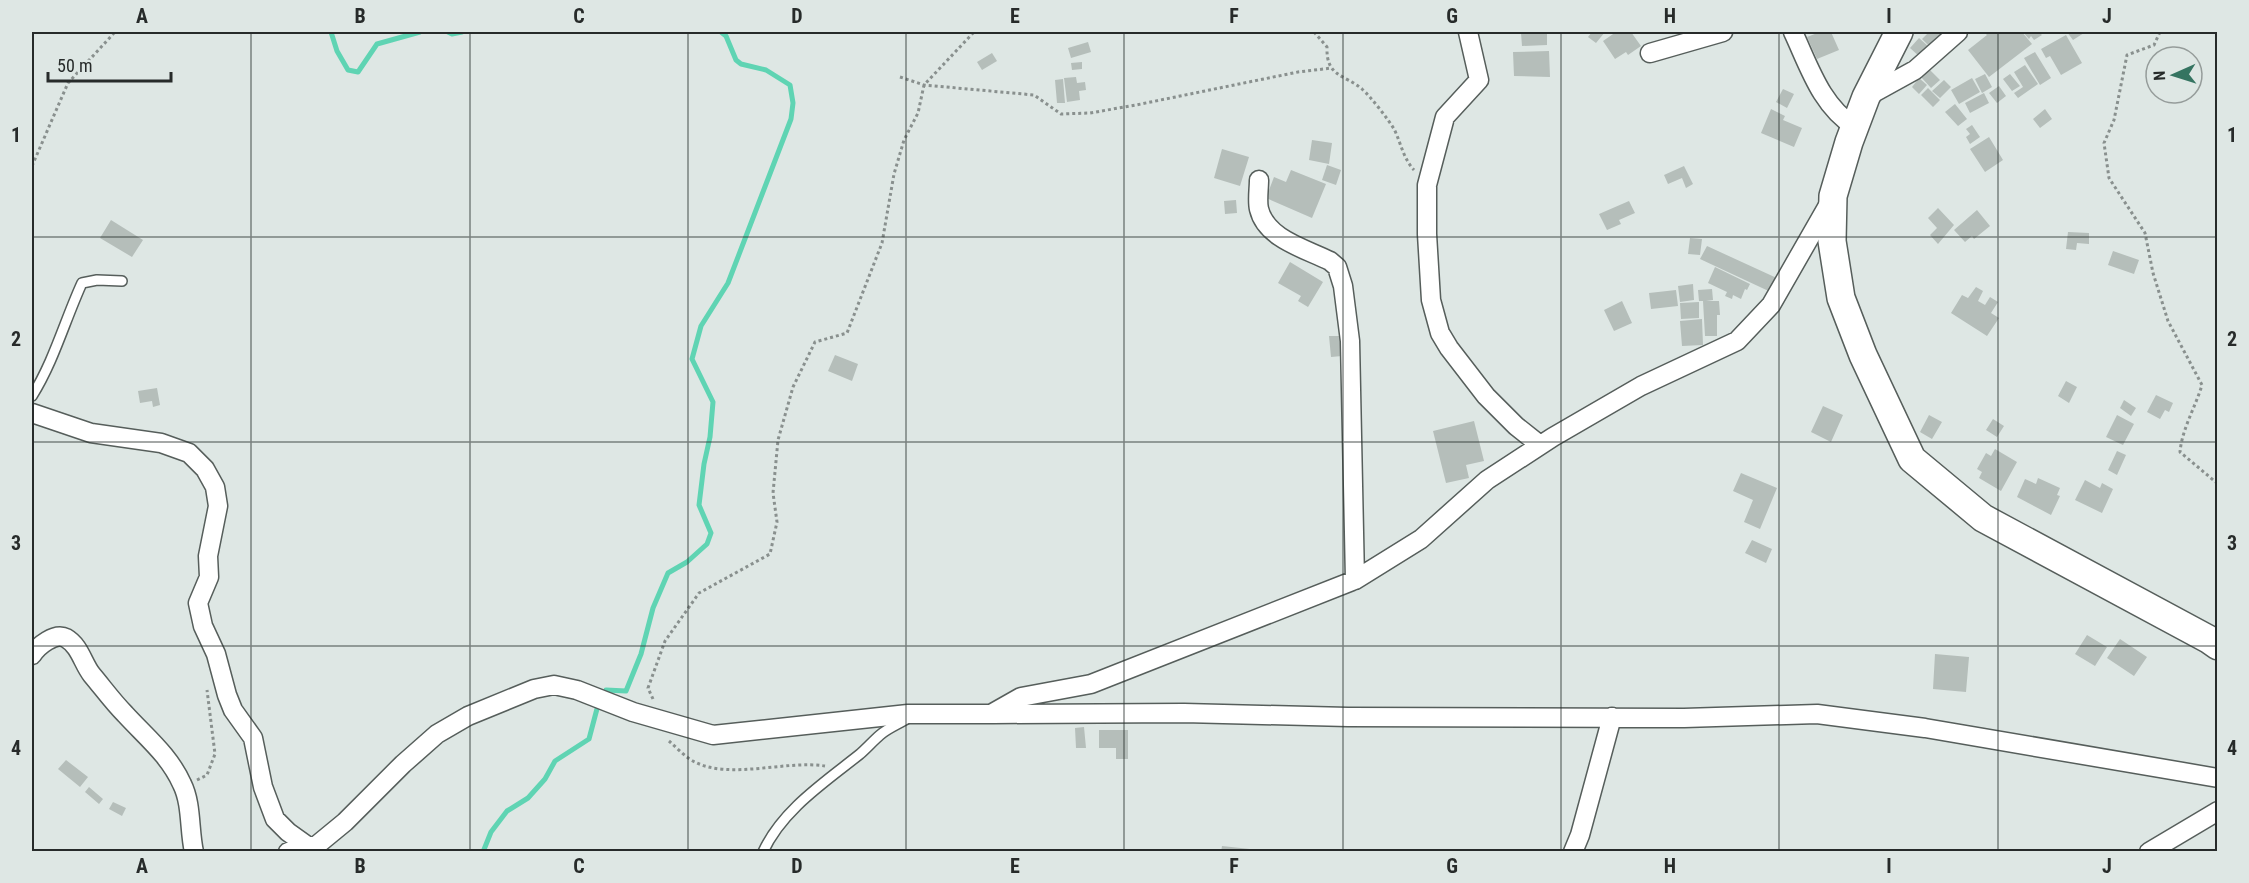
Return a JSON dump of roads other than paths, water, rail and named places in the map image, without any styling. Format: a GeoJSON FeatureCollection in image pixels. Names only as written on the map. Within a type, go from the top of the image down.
{"type":"FeatureCollection","features":[{"type":"Feature","properties":{"kind":"main road"},"geometry":{"type":"LineString","coordinates":[[1899,32],[1866,97],[1855,127],[1833,196],[1832,241],[1841,298],[1863,355],[1912,459],[1983,518],[2217,646]]}},
{"type":"Feature","properties":{"kind":"street"},"geometry":{"type":"LineString","coordinates":[[1468,32],[1479,80],[1445,117],[1427,185],[1431,300],[1440,333],[1449,348],[1486,396],[1516,426],[1540,445]]}},
{"type":"Feature","properties":{"kind":"street"},"geometry":{"type":"LineString","coordinates":[[1650,53],[1723,32]]}},
{"type":"Feature","properties":{"kind":"street"},"geometry":{"type":"LineString","coordinates":[[1793,32],[1819,89],[1840,118],[1855,127]]}},
{"type":"Feature","properties":{"kind":"street"},"geometry":{"type":"LineString","coordinates":[[1866,97],[1915,70],[1958,32]]}},
{"type":"Feature","properties":{"kind":"street"},"geometry":{"type":"LineString","coordinates":[[1259,180],[1259,208],[1266,224],[1279,237],[1330,261],[1337,267],[1343,286],[1350,341],[1355,580]]}},
{"type":"Feature","properties":{"kind":"street"},"geometry":{"type":"LineString","coordinates":[[991,714],[1021,697],[1092,684],[1355,580],[1421,539],[1487,480],[1540,445],[1631,392],[1737,340],[1771,305],[1833,196]]}},
{"type":"Feature","properties":{"kind":"street"},"geometry":{"type":"LineString","coordinates":[[32,412],[91,433],[161,443],[189,453],[205,469],[215,487],[218,506],[208,556],[209,577],[198,603],[203,626],[216,654],[233,710],[254,738],[263,787],[275,819],[309,847]]}},
{"type":"Feature","properties":{"kind":"street"},"geometry":{"type":"LineString","coordinates":[[32,655],[37,648],[51,639],[58,636],[66,638],[77,649],[90,672],[106,692],[170,760],[184,786],[194,852]]}},
{"type":"Feature","properties":{"kind":"street"},"geometry":{"type":"LineString","coordinates":[[288,852],[317,845],[345,822],[437,734],[468,716],[534,688],[554,685],[578,690],[633,712],[713,735],[915,714],[1184,713],[1348,717],[1817,714],[1936,730],[2217,778]]}},
{"type":"Feature","properties":{"kind":"street"},"geometry":{"type":"LineString","coordinates":[[1573,852],[1580,835],[1612,717]]}},
{"type":"Feature","properties":{"kind":"street"},"geometry":{"type":"LineString","coordinates":[[2149,852],[2217,811]]}},
{"type":"Feature","properties":{"kind":"lane"},"geometry":{"type":"LineString","coordinates":[[32,396],[56,348],[82,282],[122,281]]}},
{"type":"Feature","properties":{"kind":"lane"},"geometry":{"type":"LineString","coordinates":[[763,852],[768,839],[792,811],[841,768],[862,753],[881,734],[915,714]]}},
{"type":"Feature","properties":{"kind":"waterway"},"geometry":{"type":"LineString","coordinates":[[331,32],[337,51],[348,70],[358,72],[377,44],[420,32]]}},
{"type":"Feature","properties":{"kind":"waterway"},"geometry":{"type":"LineString","coordinates":[[448,32],[452,34],[462,32]]}},
{"type":"Feature","properties":{"kind":"waterway"},"geometry":{"type":"LineString","coordinates":[[606,690],[626,691],[641,654],[653,608],[668,573],[687,562],[707,544],[711,533],[699,505],[713,402],[692,359],[701,326],[728,283],[791,119],[793,103],[790,85],[766,70],[741,64],[736,60],[726,36],[721,32]]}},
{"type":"Feature","properties":{"kind":"waterway"},"geometry":{"type":"LineString","coordinates":[[483,852],[491,832],[507,811],[528,798],[545,779],[555,761],[589,739],[598,705]]}}]}
